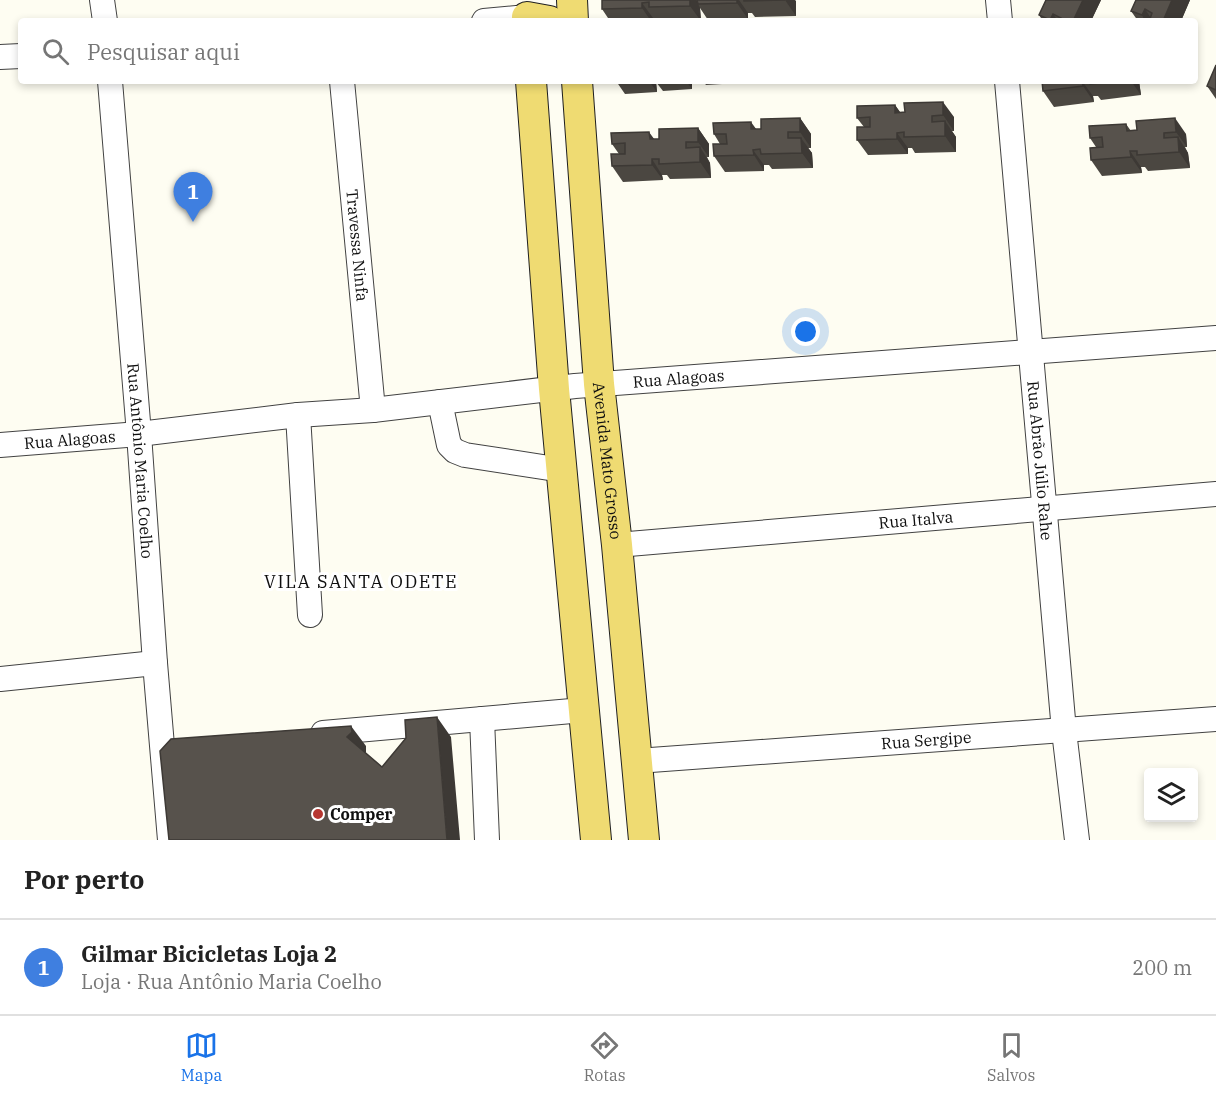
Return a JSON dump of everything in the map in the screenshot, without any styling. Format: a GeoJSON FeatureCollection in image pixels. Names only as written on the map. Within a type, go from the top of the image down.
{"type":"FeatureCollection","features":[{"type":"Feature","properties":{"kind":"main road"},"geometry":{"type":"LineString","coordinates":[[572,0],[573,18]]}},
{"type":"Feature","properties":{"kind":"main road"},"geometry":{"type":"LineString","coordinates":[[531,84],[554,389],[596,840]]}},
{"type":"Feature","properties":{"kind":"main road","name":"Avenida Mato Grosso"},"geometry":{"type":"LineString","coordinates":[[577,84],[599,384],[617,545],[644,840]]}},
{"type":"Feature","properties":{"kind":"main road"},"geometry":{"type":"LineString","coordinates":[[571,562],[578,555],[592,549],[617,545]]}},
{"type":"Feature","properties":{"kind":"street"},"geometry":{"type":"LineString","coordinates":[[102,0],[105,18]]}},
{"type":"Feature","properties":{"kind":"street"},"geometry":{"type":"LineString","coordinates":[[998,0],[1000,18]]}},
{"type":"Feature","properties":{"kind":"street"},"geometry":{"type":"LineString","coordinates":[[508,18],[532,15]]}},
{"type":"Feature","properties":{"kind":"street"},"geometry":{"type":"LineString","coordinates":[[0,57],[18,56]]}},
{"type":"Feature","properties":{"kind":"street","name":"Rua Antônio Maria Coelho"},"geometry":{"type":"LineString","coordinates":[[110,84],[155,663],[174,746],[170,840]]}},
{"type":"Feature","properties":{"kind":"street","name":"Travessa Ninfa"},"geometry":{"type":"LineString","coordinates":[[342,84],[373,410]]}},
{"type":"Feature","properties":{"kind":"street","name":"Rua Abrão Júlio Rahe"},"geometry":{"type":"LineString","coordinates":[[1006,84],[1064,731],[1077,840]]}},
{"type":"Feature","properties":{"kind":"street","name":"Rua Alagoas"},"geometry":{"type":"LineString","coordinates":[[0,446],[139,434],[298,415],[373,410],[599,384],[1216,338]]}},
{"type":"Feature","properties":{"kind":"street"},"geometry":{"type":"LineString","coordinates":[[440,402],[449,445],[454,451],[465,455],[562,470]]}},
{"type":"Feature","properties":{"kind":"street"},"geometry":{"type":"LineString","coordinates":[[298,415],[310,615]]}},
{"type":"Feature","properties":{"kind":"street","name":"Rua Italva"},"geometry":{"type":"LineString","coordinates":[[617,545],[1216,494]]}},
{"type":"Feature","properties":{"kind":"street"},"geometry":{"type":"LineString","coordinates":[[0,679],[155,663]]}},
{"type":"Feature","properties":{"kind":"street"},"geometry":{"type":"LineString","coordinates":[[304,735],[583,710]]}},
{"type":"Feature","properties":{"kind":"street"},"geometry":{"type":"LineString","coordinates":[[482,719],[487,840]]}},
{"type":"Feature","properties":{"kind":"street","name":"Rua Sergipe"},"geometry":{"type":"LineString","coordinates":[[637,761],[1216,719]]}},
{"type":"Feature","properties":{"kind":"building"},"geometry":{"type":"Polygon","coordinates":[[[602,0],[690,0],[690,6],[649,7],[649,2],[642,3],[642,8],[602,9],[602,0]]]}},
{"type":"Feature","properties":{"kind":"building"},"geometry":{"type":"Polygon","coordinates":[[[697,0],[737,0],[737,3],[698,4],[697,0]]]}},
{"type":"Feature","properties":{"kind":"building"},"geometry":{"type":"Polygon","coordinates":[[[1046,0],[1083,0],[1074,18],[1061,18],[1053,14],[1051,18],[1046,18],[1039,15],[1046,0]]]}},
{"type":"Feature","properties":{"kind":"building"},"geometry":{"type":"Polygon","coordinates":[[[1136,0],[1172,0],[1164,18],[1150,18],[1152,13],[1145,9],[1142,15],[1131,11],[1136,0]]]}},
{"type":"Feature","properties":{"kind":"building"},"geometry":{"type":"Polygon","coordinates":[[[1216,65],[1216,90],[1207,86],[1216,65]]]}},
{"type":"Feature","properties":{"kind":"building"},"geometry":{"type":"Polygon","coordinates":[[[1042,84],[1083,84],[1083,86],[1043,91],[1042,84]]]}},
{"type":"Feature","properties":{"kind":"building"},"geometry":{"type":"Polygon","coordinates":[[[943,102],[943,115],[932,116],[932,122],[945,121],[945,136],[904,137],[904,132],[897,133],[897,139],[857,140],[857,127],[870,127],[870,117],[857,118],[857,106],[895,105],[895,113],[905,112],[904,103],[943,102]]]}},
{"type":"Feature","properties":{"kind":"building"},"geometry":{"type":"Polygon","coordinates":[[[800,118],[800,132],[788,132],[788,138],[801,138],[802,153],[761,154],[760,149],[753,150],[754,155],[714,156],[713,144],[727,144],[726,134],[714,134],[713,123],[751,122],[751,129],[761,129],[761,119],[800,118]]]}},
{"type":"Feature","properties":{"kind":"building"},"geometry":{"type":"Polygon","coordinates":[[[1175,118],[1176,132],[1164,133],[1164,138],[1178,137],[1179,152],[1137,155],[1137,151],[1130,151],[1131,157],[1091,160],[1090,148],[1103,147],[1102,137],[1090,138],[1089,126],[1126,124],[1127,131],[1137,130],[1136,121],[1175,118]]]}},
{"type":"Feature","properties":{"kind":"building"},"geometry":{"type":"Polygon","coordinates":[[[698,128],[698,142],[686,142],[686,148],[700,147],[700,162],[659,164],[659,159],[652,159],[652,165],[612,166],[611,154],[625,154],[625,143],[612,144],[611,133],[649,132],[650,139],[659,139],[659,129],[698,128]]]}},
{"type":"Feature","properties":{"kind":"building","name":"Comper"},"geometry":{"type":"Polygon","coordinates":[[[437,717],[447,840],[169,840],[160,751],[171,739],[351,726],[352,732],[347,737],[382,767],[406,738],[405,720],[437,717]]]}},
{"type":"Feature","properties":{"kind":"place","name":"Gilmar Bicicletas Loja 2"},"geometry":{"type":"Point","coordinates":[193,222]}},
{"type":"Feature","properties":{"kind":"place","name":"Comper"},"geometry":{"type":"Point","coordinates":[318,814]}},
{"type":"Feature","properties":{"kind":"district","name":"VILA SANTA ODETE"},"geometry":{"type":"Point","coordinates":[361,582]}}]}
